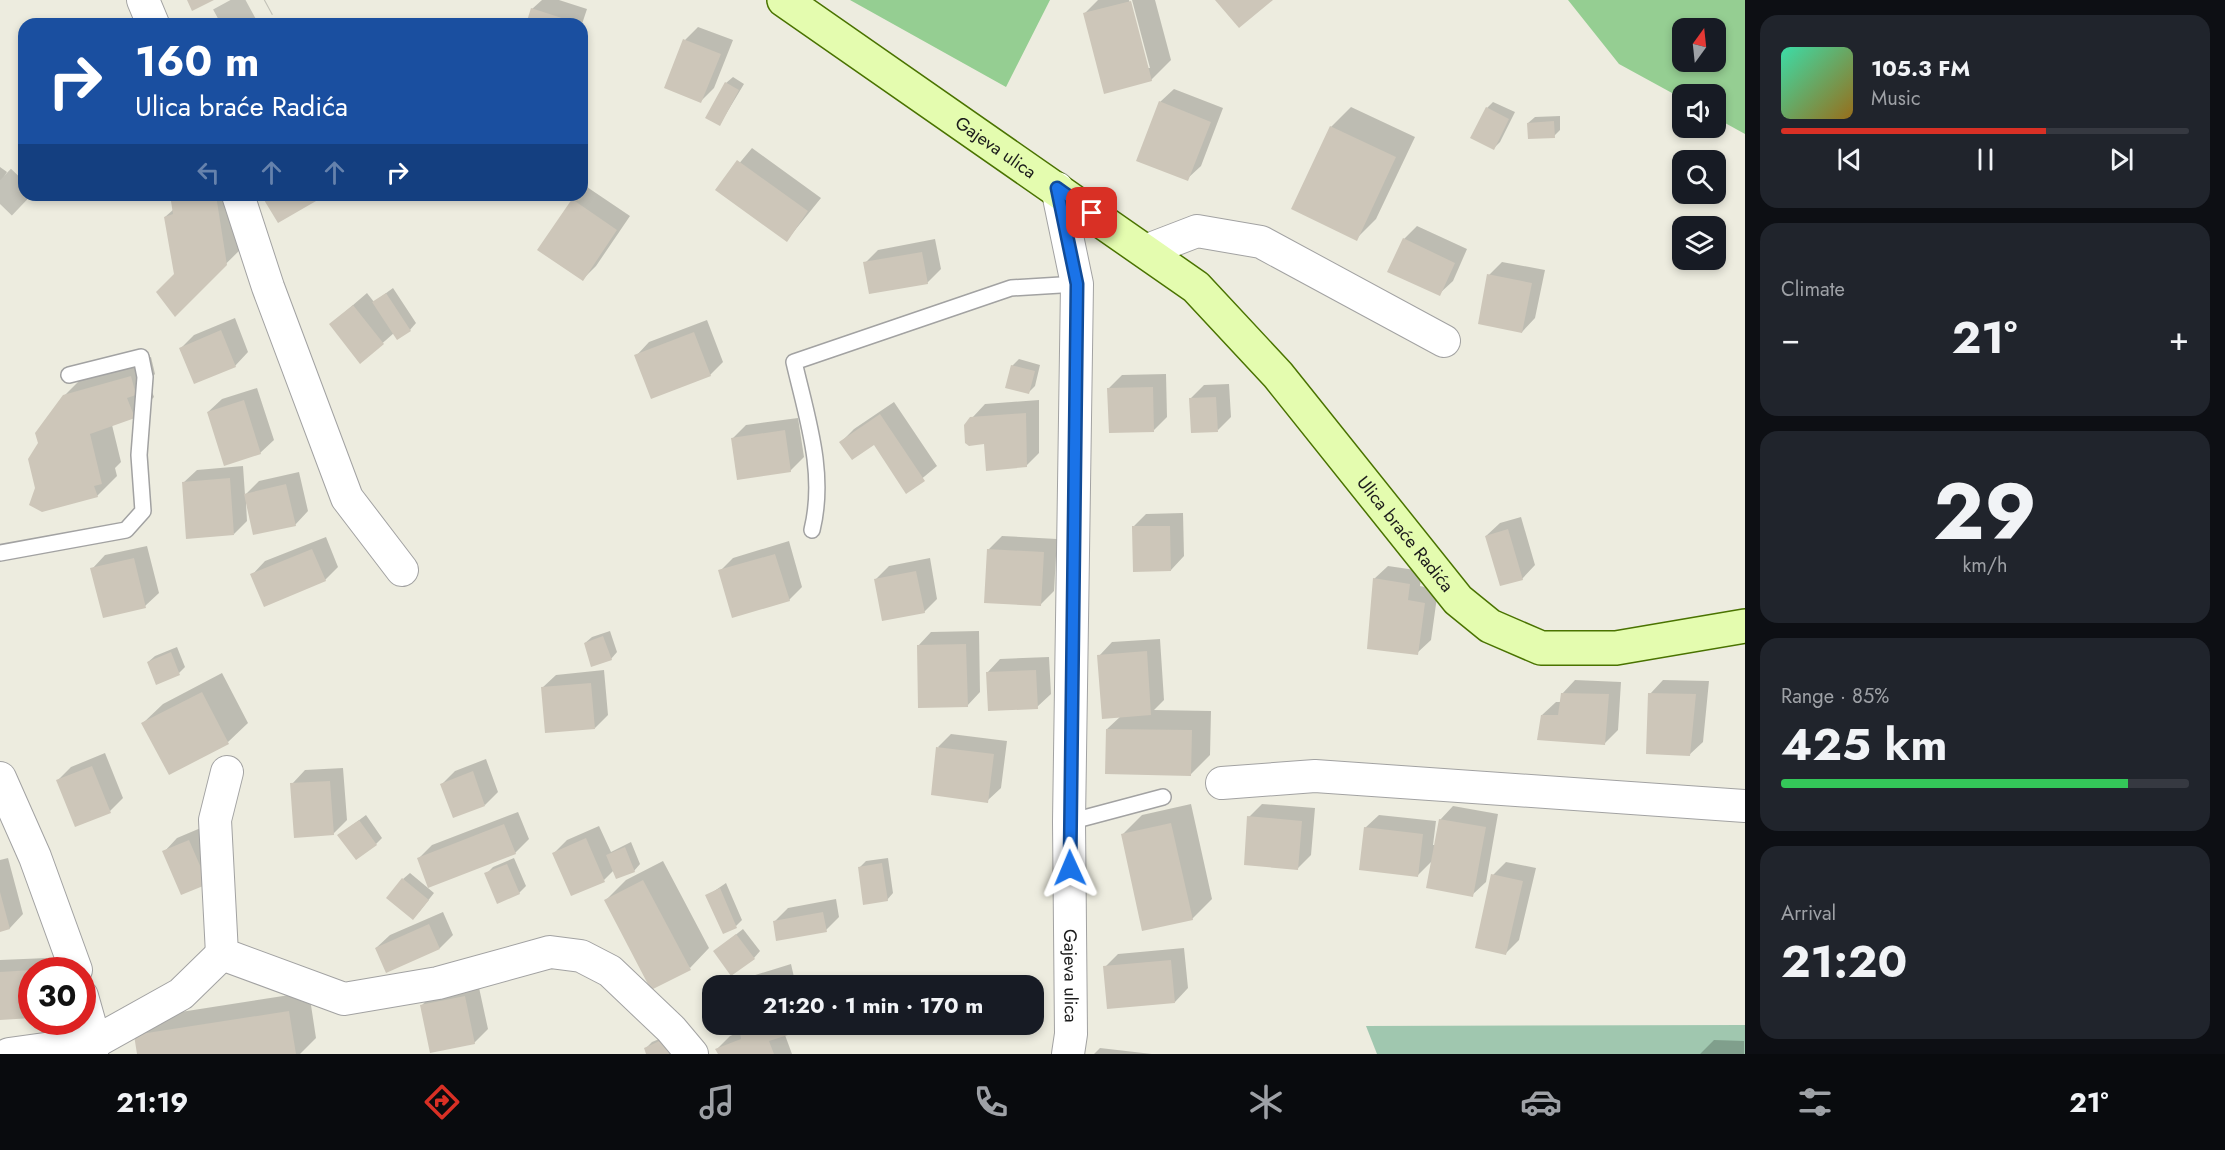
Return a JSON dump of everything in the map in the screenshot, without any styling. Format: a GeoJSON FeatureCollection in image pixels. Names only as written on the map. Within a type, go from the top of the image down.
{"type":"FeatureCollection","features":[{"type":"Feature","properties":{"kind":"main road","name":"Gajeva ulica"},"geometry":{"type":"LineString","coordinates":[[784,0],[1057,188]]}},
{"type":"Feature","properties":{"kind":"main road","name":"Ulica braće Radića"},"geometry":{"type":"LineString","coordinates":[[1057,188],[1196,287],[1278,375],[1458,600],[1490,626],[1541,648],[1616,648],[1745,626]]}},
{"type":"Feature","properties":{"kind":"street"},"geometry":{"type":"LineString","coordinates":[[143,0],[150,18]]}},
{"type":"Feature","properties":{"kind":"street","name":"Gajeva ulica"},"geometry":{"type":"LineString","coordinates":[[1057,188],[1077,284],[1069,822],[1072,960],[1071,1034],[1068,1054]]}},
{"type":"Feature","properties":{"kind":"street"},"geometry":{"type":"LineString","coordinates":[[240,201],[267,286],[347,498],[402,570]]}},
{"type":"Feature","properties":{"kind":"street"},"geometry":{"type":"LineString","coordinates":[[1145,251],[1197,231],[1261,242],[1444,341]]}},
{"type":"Feature","properties":{"kind":"street"},"geometry":{"type":"LineString","coordinates":[[9,1054],[93,1048],[181,994],[222,954],[215,820],[227,772]]}},
{"type":"Feature","properties":{"kind":"street"},"geometry":{"type":"LineString","coordinates":[[1222,783],[1315,776],[1745,806]]}},
{"type":"Feature","properties":{"kind":"street"},"geometry":{"type":"LineString","coordinates":[[0,778],[35,857],[71,957]]}},
{"type":"Feature","properties":{"kind":"street"},"geometry":{"type":"LineString","coordinates":[[222,954],[344,999],[438,983],[550,952],[581,956],[610,971],[671,1029],[692,1054]]}},
{"type":"Feature","properties":{"kind":"lane"},"geometry":{"type":"LineString","coordinates":[[812,530],[818,506],[817,464],[794,362],[1011,288],[1077,284]]}},
{"type":"Feature","properties":{"kind":"lane"},"geometry":{"type":"LineString","coordinates":[[0,553],[126,530],[143,511],[139,455],[145,377],[141,357],[69,375]]}},
{"type":"Feature","properties":{"kind":"lane"},"geometry":{"type":"LineString","coordinates":[[1069,822],[1163,797]]}},
{"type":"Feature","properties":{"kind":"green space"},"geometry":{"type":"Polygon","coordinates":[[[850,0],[1050,0],[1006,87],[850,0]]]}},
{"type":"Feature","properties":{"kind":"green space"},"geometry":{"type":"Polygon","coordinates":[[[1568,0],[1745,0],[1745,134],[1726,124],[1726,84],[1672,84],[1672,93],[1619,64],[1568,0]]]}},
{"type":"Feature","properties":{"kind":"green space"},"geometry":{"type":"Polygon","coordinates":[[[1745,1025],[1745,1054],[1377,1054],[1366,1026],[1745,1025]]]}},
{"type":"Feature","properties":{"kind":"building"},"geometry":{"type":"Polygon","coordinates":[[[187,0],[214,0],[192,11],[187,0]]]}},
{"type":"Feature","properties":{"kind":"building"},"geometry":{"type":"Polygon","coordinates":[[[1215,0],[1273,0],[1239,28],[1215,0]]]}},
{"type":"Feature","properties":{"kind":"building"},"geometry":{"type":"Polygon","coordinates":[[[1131,1],[1152,81],[1104,94],[1083,13],[1131,1]]]}},
{"type":"Feature","properties":{"kind":"building"},"geometry":{"type":"Polygon","coordinates":[[[531,8],[562,18],[528,18],[531,8]]]}},
{"type":"Feature","properties":{"kind":"building"},"geometry":{"type":"Polygon","coordinates":[[[683,39],[721,54],[701,103],[664,88],[683,39]]]}},
{"type":"Feature","properties":{"kind":"building"},"geometry":{"type":"Polygon","coordinates":[[[725,82],[739,90],[720,126],[705,118],[725,82]]]}},
{"type":"Feature","properties":{"kind":"building"},"geometry":{"type":"Polygon","coordinates":[[[1159,101],[1211,122],[1188,181],[1136,161],[1159,101]]]}},
{"type":"Feature","properties":{"kind":"building"},"geometry":{"type":"Polygon","coordinates":[[[1486,107],[1509,119],[1494,150],[1470,138],[1486,107]]]}},
{"type":"Feature","properties":{"kind":"building"},"geometry":{"type":"Polygon","coordinates":[[[1554,121],[1555,138],[1528,139],[1527,123],[1554,121]]]}},
{"type":"Feature","properties":{"kind":"building"},"geometry":{"type":"Polygon","coordinates":[[[1330,126],[1396,157],[1357,241],[1291,209],[1330,126]]]}},
{"type":"Feature","properties":{"kind":"building"},"geometry":{"type":"Polygon","coordinates":[[[737,160],[808,211],[787,242],[715,190],[737,160]]]}},
{"type":"Feature","properties":{"kind":"building"},"geometry":{"type":"Polygon","coordinates":[[[171,201],[217,201],[227,265],[175,317],[156,292],[174,274],[164,217],[173,214],[171,201]]]}},
{"type":"Feature","properties":{"kind":"building"},"geometry":{"type":"Polygon","coordinates":[[[265,201],[316,201],[278,223],[265,201]]]}},
{"type":"Feature","properties":{"kind":"building"},"geometry":{"type":"Polygon","coordinates":[[[571,201],[575,201],[617,230],[583,281],[537,250],[571,201]]]}},
{"type":"Feature","properties":{"kind":"building"},"geometry":{"type":"Polygon","coordinates":[[[1403,238],[1455,263],[1440,296],[1387,272],[1403,238]]]}},
{"type":"Feature","properties":{"kind":"building"},"geometry":{"type":"Polygon","coordinates":[[[922,252],[928,284],[869,294],[863,262],[922,252]]]}},
{"type":"Feature","properties":{"kind":"building"},"geometry":{"type":"Polygon","coordinates":[[[1487,274],[1532,283],[1522,333],[1478,324],[1487,274]]]}},
{"type":"Feature","properties":{"kind":"building"},"geometry":{"type":"Polygon","coordinates":[[[386,293],[411,331],[397,340],[372,302],[386,293]]]}},
{"type":"Feature","properties":{"kind":"building"},"geometry":{"type":"Polygon","coordinates":[[[353,305],[384,344],[360,364],[329,324],[353,305]]]}},
{"type":"Feature","properties":{"kind":"building"},"geometry":{"type":"Polygon","coordinates":[[[221,330],[236,367],[194,384],[179,348],[221,330]]]}},
{"type":"Feature","properties":{"kind":"building"},"geometry":{"type":"Polygon","coordinates":[[[694,332],[711,376],[651,399],[634,355],[694,332]]]}},
{"type":"Feature","properties":{"kind":"building"},"geometry":{"type":"Polygon","coordinates":[[[1011,365],[1035,371],[1029,394],[1005,388],[1011,365]]]}},
{"type":"Feature","properties":{"kind":"building"},"geometry":{"type":"Polygon","coordinates":[[[131,376],[136,395],[127,398],[135,418],[90,434],[102,484],[94,486],[98,497],[42,512],[29,505],[35,488],[28,459],[38,443],[35,433],[63,395],[131,376]]]}},
{"type":"Feature","properties":{"kind":"building"},"geometry":{"type":"Polygon","coordinates":[[[1153,387],[1154,432],[1109,433],[1107,388],[1153,387]]]}},
{"type":"Feature","properties":{"kind":"building"},"geometry":{"type":"Polygon","coordinates":[[[1216,397],[1218,432],[1191,433],[1189,398],[1216,397]]]}},
{"type":"Feature","properties":{"kind":"building"},"geometry":{"type":"Polygon","coordinates":[[[244,400],[261,454],[224,466],[207,412],[244,400]]]}},
{"type":"Feature","properties":{"kind":"building"},"geometry":{"type":"Polygon","coordinates":[[[1026,413],[1027,467],[986,471],[984,444],[969,446],[965,443],[964,425],[970,417],[1026,413]]]}},
{"type":"Feature","properties":{"kind":"building"},"geometry":{"type":"Polygon","coordinates":[[[880,414],[925,481],[906,494],[874,445],[852,460],[839,442],[880,414]]]}},
{"type":"Feature","properties":{"kind":"building"},"geometry":{"type":"Polygon","coordinates":[[[785,430],[791,472],[737,480],[731,438],[785,430]]]}},
{"type":"Feature","properties":{"kind":"building"},"geometry":{"type":"Polygon","coordinates":[[[230,478],[234,535],[186,539],[182,482],[230,478]]]}},
{"type":"Feature","properties":{"kind":"building"},"geometry":{"type":"Polygon","coordinates":[[[286,484],[296,526],[253,535],[244,494],[286,484]]]}},
{"type":"Feature","properties":{"kind":"building"},"geometry":{"type":"Polygon","coordinates":[[[1132,526],[1170,526],[1171,571],[1133,572],[1132,526]]]}},
{"type":"Feature","properties":{"kind":"building"},"geometry":{"type":"Polygon","coordinates":[[[1508,529],[1523,580],[1500,586],[1485,536],[1508,529]]]}},
{"type":"Feature","properties":{"kind":"building"},"geometry":{"type":"Polygon","coordinates":[[[312,549],[326,581],[264,607],[250,574],[312,549]]]}},
{"type":"Feature","properties":{"kind":"building"},"geometry":{"type":"Polygon","coordinates":[[[987,549],[1044,552],[1041,606],[984,603],[987,549]]]}},
{"type":"Feature","properties":{"kind":"building"},"geometry":{"type":"Polygon","coordinates":[[[775,554],[790,601],[732,618],[718,570],[775,554]]]}},
{"type":"Feature","properties":{"kind":"building"},"geometry":{"type":"Polygon","coordinates":[[[134,558],[146,608],[103,618],[90,568],[134,558]]]}},
{"type":"Feature","properties":{"kind":"building"},"geometry":{"type":"Polygon","coordinates":[[[916,571],[925,613],[882,621],[874,579],[916,571]]]}},
{"type":"Feature","properties":{"kind":"building"},"geometry":{"type":"Polygon","coordinates":[[[1373,578],[1410,584],[1408,600],[1425,603],[1418,655],[1367,649],[1373,578]]]}},
{"type":"Feature","properties":{"kind":"building"},"geometry":{"type":"Polygon","coordinates":[[[603,636],[612,660],[591,667],[584,643],[603,636]]]}},
{"type":"Feature","properties":{"kind":"building"},"geometry":{"type":"Polygon","coordinates":[[[966,644],[968,707],[918,708],[917,645],[966,644]]]}},
{"type":"Feature","properties":{"kind":"building"},"geometry":{"type":"Polygon","coordinates":[[[1147,651],[1151,715],[1102,719],[1097,655],[1147,651]]]}},
{"type":"Feature","properties":{"kind":"building"},"geometry":{"type":"Polygon","coordinates":[[[171,652],[180,675],[156,685],[147,662],[171,652]]]}},
{"type":"Feature","properties":{"kind":"building"},"geometry":{"type":"Polygon","coordinates":[[[1036,670],[1038,709],[988,711],[986,672],[1036,670]]]}},
{"type":"Feature","properties":{"kind":"building"},"geometry":{"type":"Polygon","coordinates":[[[591,683],[595,729],[545,733],[541,687],[591,683]]]}},
{"type":"Feature","properties":{"kind":"building"},"geometry":{"type":"Polygon","coordinates":[[[202,692],[229,744],[169,775],[141,723],[202,692]]]}},
{"type":"Feature","properties":{"kind":"building"},"geometry":{"type":"Polygon","coordinates":[[[1561,693],[1609,694],[1605,745],[1537,740],[1541,715],[1558,715],[1561,693]]]}},
{"type":"Feature","properties":{"kind":"building"},"geometry":{"type":"Polygon","coordinates":[[[1648,693],[1696,694],[1690,756],[1646,754],[1648,693]]]}},
{"type":"Feature","properties":{"kind":"building"},"geometry":{"type":"Polygon","coordinates":[[[1106,729],[1192,730],[1191,776],[1105,774],[1106,729]]]}},
{"type":"Feature","properties":{"kind":"building"},"geometry":{"type":"Polygon","coordinates":[[[936,747],[994,754],[988,803],[931,795],[936,747]]]}},
{"type":"Feature","properties":{"kind":"building"},"geometry":{"type":"Polygon","coordinates":[[[92,766],[111,813],[75,827],[56,780],[92,766]]]}},
{"type":"Feature","properties":{"kind":"building"},"geometry":{"type":"Polygon","coordinates":[[[473,771],[485,806],[453,818],[440,784],[473,771]]]}},
{"type":"Feature","properties":{"kind":"building"},"geometry":{"type":"Polygon","coordinates":[[[330,781],[334,835],[294,838],[290,783],[330,781]]]}},
{"type":"Feature","properties":{"kind":"building"},"geometry":{"type":"Polygon","coordinates":[[[1247,816],[1302,821],[1298,870],[1244,865],[1247,816]]]}},
{"type":"Feature","properties":{"kind":"building"},"geometry":{"type":"Polygon","coordinates":[[[1439,819],[1486,827],[1473,897],[1426,888],[1439,819]]]}},
{"type":"Feature","properties":{"kind":"building"},"geometry":{"type":"Polygon","coordinates":[[[359,820],[377,845],[356,860],[337,835],[359,820]]]}},
{"type":"Feature","properties":{"kind":"building"},"geometry":{"type":"Polygon","coordinates":[[[1171,823],[1193,920],[1142,931],[1121,834],[1171,823]]]}},
{"type":"Feature","properties":{"kind":"building"},"geometry":{"type":"Polygon","coordinates":[[[504,824],[516,854],[428,888],[417,858],[504,824]]]}},
{"type":"Feature","properties":{"kind":"building"},"geometry":{"type":"Polygon","coordinates":[[[1364,827],[1423,834],[1418,877],[1359,870],[1364,827]]]}},
{"type":"Feature","properties":{"kind":"building"},"geometry":{"type":"Polygon","coordinates":[[[586,838],[605,882],[571,896],[552,853],[586,838]]]}},
{"type":"Feature","properties":{"kind":"building"},"geometry":{"type":"Polygon","coordinates":[[[189,840],[208,884],[181,895],[162,851],[189,840]]]}},
{"type":"Feature","properties":{"kind":"building"},"geometry":{"type":"Polygon","coordinates":[[[625,847],[635,872],[616,879],[606,855],[625,847]]]}},
{"type":"Feature","properties":{"kind":"building"},"geometry":{"type":"Polygon","coordinates":[[[882,863],[888,901],[863,905],[858,867],[882,863]]]}},
{"type":"Feature","properties":{"kind":"building"},"geometry":{"type":"Polygon","coordinates":[[[507,864],[520,894],[497,904],[484,873],[507,864]]]}},
{"type":"Feature","properties":{"kind":"building"},"geometry":{"type":"Polygon","coordinates":[[[1491,874],[1523,881],[1506,955],[1475,948],[1491,874]]]}},
{"type":"Feature","properties":{"kind":"building"},"geometry":{"type":"Polygon","coordinates":[[[402,878],[429,900],[413,920],[386,898],[402,878]]]}},
{"type":"Feature","properties":{"kind":"building"},"geometry":{"type":"Polygon","coordinates":[[[643,880],[691,970],[651,990],[604,900],[643,880]]]}},
{"type":"Feature","properties":{"kind":"building"},"geometry":{"type":"Polygon","coordinates":[[[720,888],[737,928],[723,934],[705,895],[720,888]]]}},
{"type":"Feature","properties":{"kind":"building"},"geometry":{"type":"Polygon","coordinates":[[[0,892],[10,929],[0,932],[0,892]]]}},
{"type":"Feature","properties":{"kind":"building"},"geometry":{"type":"Polygon","coordinates":[[[823,912],[827,932],[776,941],[773,921],[823,912]]]}},
{"type":"Feature","properties":{"kind":"building"},"geometry":{"type":"Polygon","coordinates":[[[429,924],[440,949],[386,973],[375,948],[429,924]]]}},
{"type":"Feature","properties":{"kind":"building"},"geometry":{"type":"Polygon","coordinates":[[[736,934],[755,959],[730,975],[713,951],[736,934]]]}},
{"type":"Feature","properties":{"kind":"building"},"geometry":{"type":"Polygon","coordinates":[[[1171,960],[1175,1003],[1107,1009],[1103,966],[1171,960]]]}},
{"type":"Feature","properties":{"kind":"building"},"geometry":{"type":"Polygon","coordinates":[[[18,971],[18,1019],[0,1020],[0,972],[18,971]]]}},
{"type":"Feature","properties":{"kind":"building"},"geometry":{"type":"Polygon","coordinates":[[[465,996],[475,1044],[430,1053],[420,1005],[465,996]]]}},
{"type":"Feature","properties":{"kind":"building"},"geometry":{"type":"Polygon","coordinates":[[[289,1011],[296,1054],[137,1054],[134,1035],[289,1011]]]}},
{"type":"Feature","properties":{"kind":"building"},"geometry":{"type":"Polygon","coordinates":[[[740,1035],[788,1035],[769,1041],[774,1054],[718,1054],[715,1049],[741,1039],[740,1035]]]}},
{"type":"Feature","properties":{"kind":"building"},"geometry":{"type":"Polygon","coordinates":[[[664,1039],[670,1054],[646,1054],[644,1048],[664,1039]]]}},
{"type":"Feature","properties":{"kind":"tunnel"},"geometry":{"type":"LineString","coordinates":[[232,18],[265,0]]}},
{"type":"Feature","properties":{"kind":"tunnel"},"geometry":{"type":"LineString","coordinates":[[0,204],[18,185]]}},
{"type":"Feature","properties":{"kind":"route"},"geometry":{"type":"LineString","coordinates":[[1070,868],[1077,284],[1057,188],[1092,213]]}}]}
